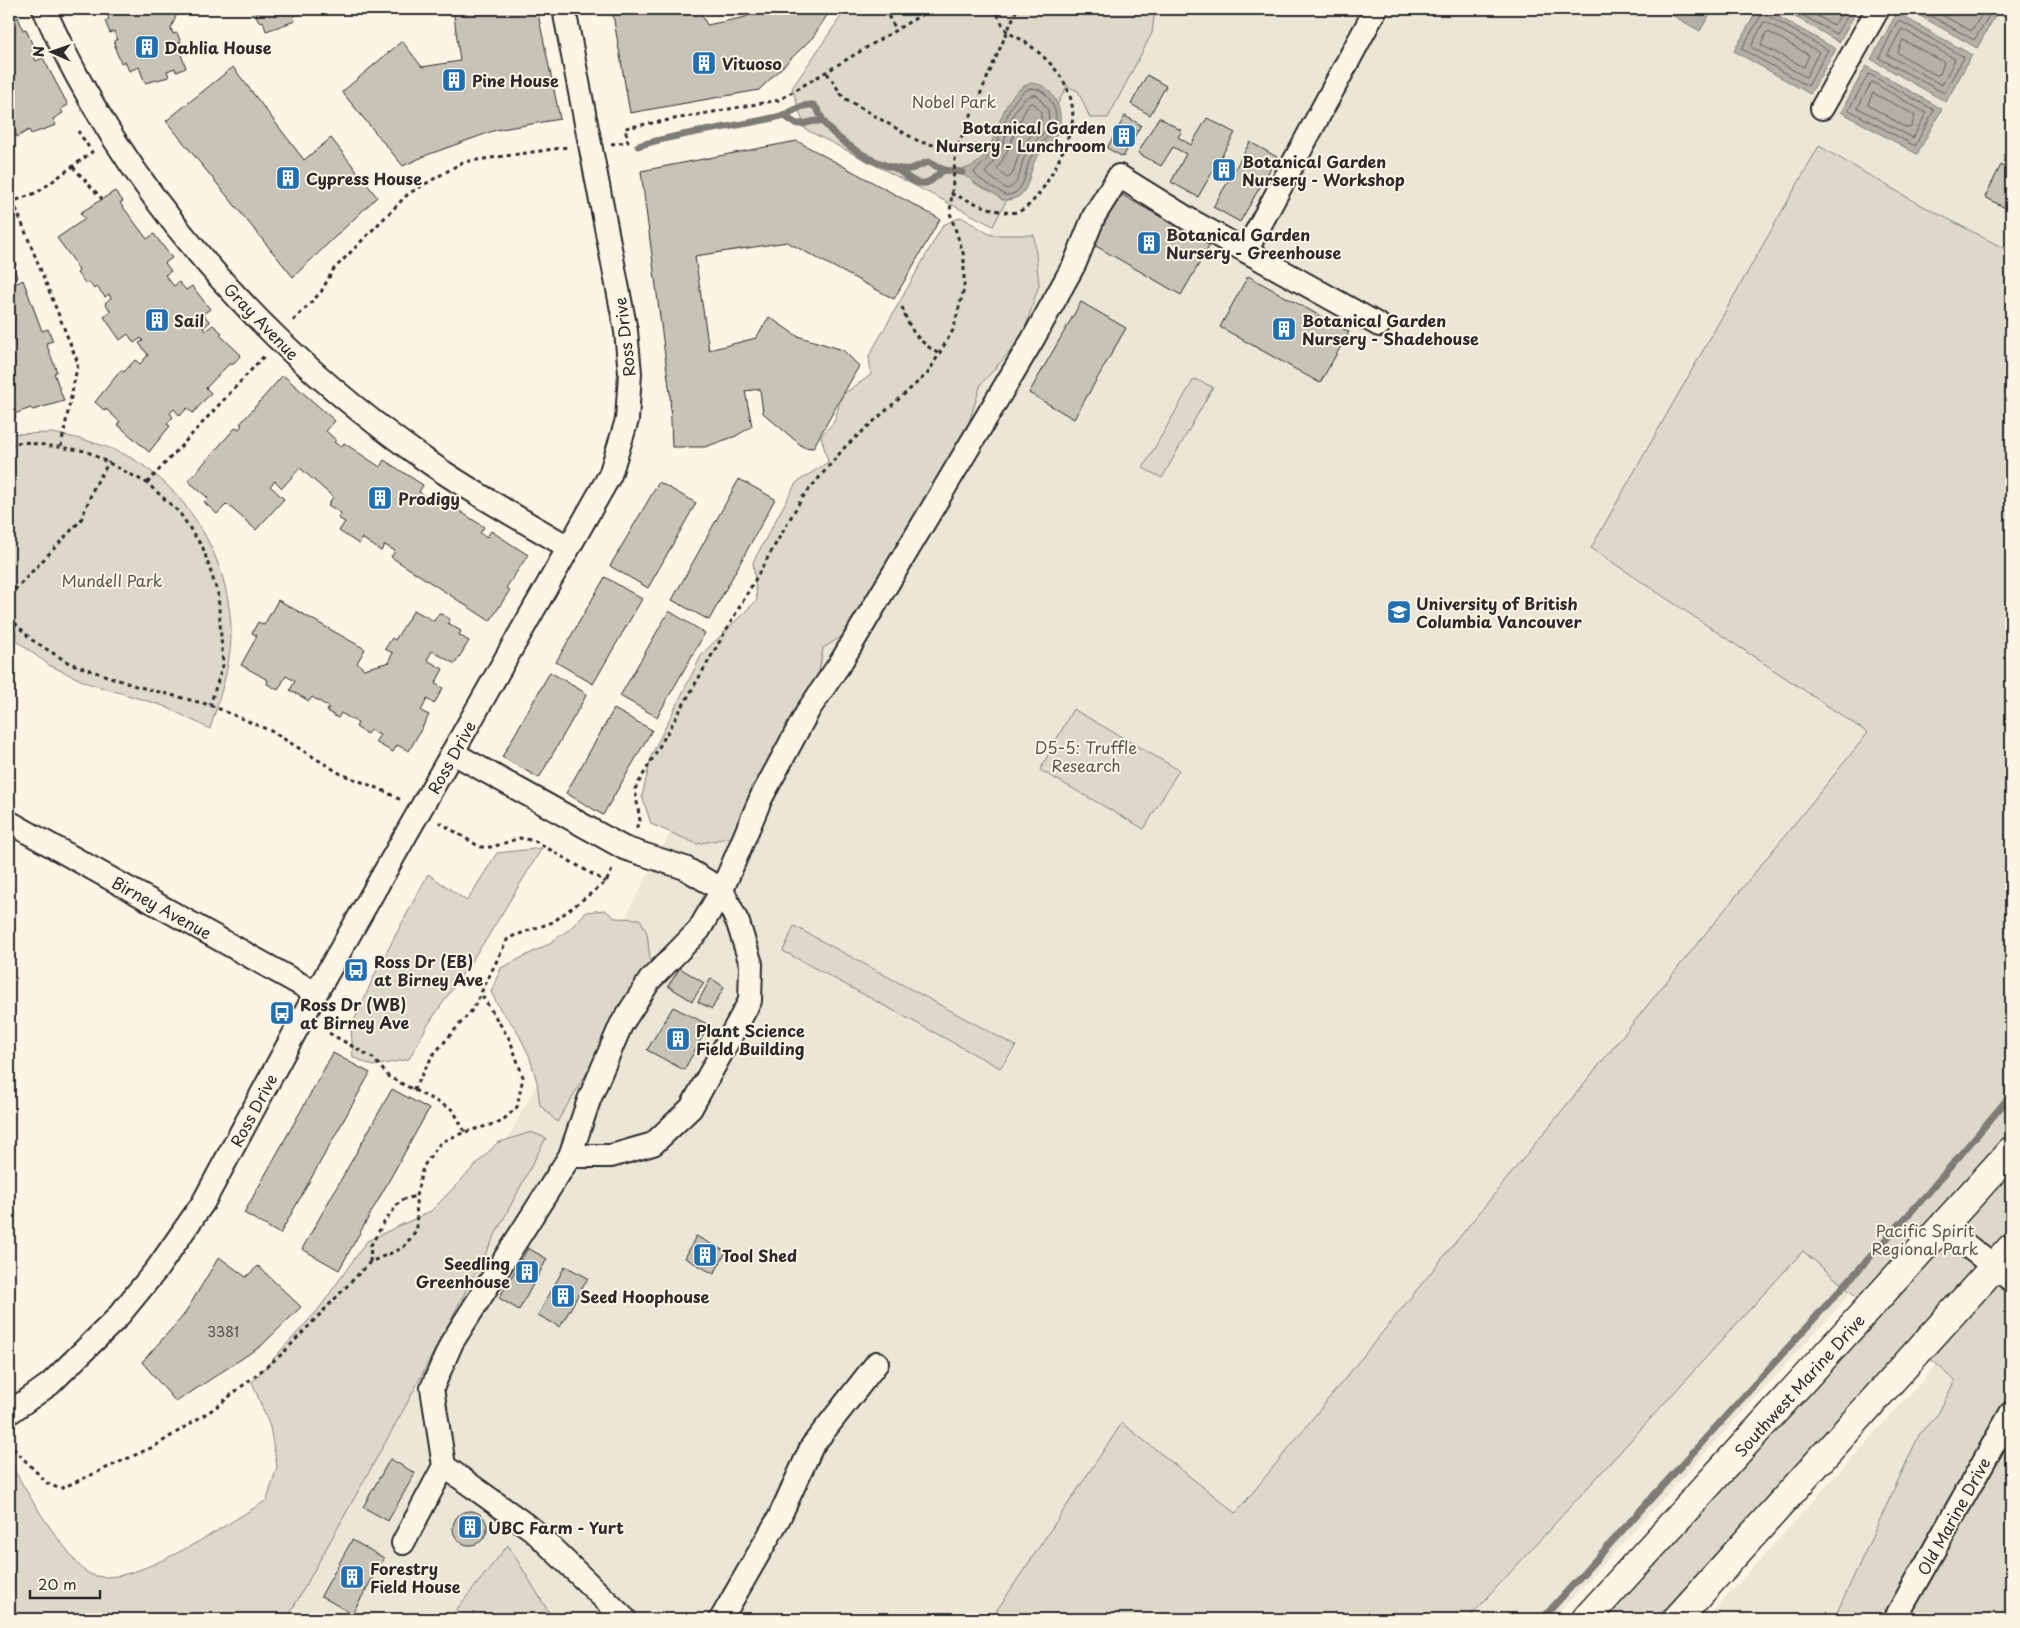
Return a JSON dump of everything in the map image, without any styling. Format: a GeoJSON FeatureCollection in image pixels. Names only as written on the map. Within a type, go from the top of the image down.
{"type":"FeatureCollection","features":[{"type":"Feature","properties":{"kind":"main road","name":"Southwest Marine Drive"},"geometry":{"type":"LineString","coordinates":[[1586,1619],[2011,1151]]}},
{"type":"Feature","properties":{"kind":"main road"},"geometry":{"type":"LineString","coordinates":[[1677,1619],[2006,1265]]}},
{"type":"Feature","properties":{"kind":"street","name":"Gray Avenue"},"geometry":{"type":"LineString","coordinates":[[44,9],[77,75],[136,170],[176,225],[226,284],[279,340],[364,414],[428,462],[568,547]]}},
{"type":"Feature","properties":{"kind":"street","name":"Ross Drive"},"geometry":{"type":"LineString","coordinates":[[9,1413],[50,1384],[116,1319],[157,1269],[202,1203],[316,993],[610,475],[627,420],[630,373],[622,312],[564,9]]}},
{"type":"Feature","properties":{"kind":"street"},"geometry":{"type":"LineString","coordinates":[[1246,251],[1376,9]]}},
{"type":"Feature","properties":{"kind":"street"},"geometry":{"type":"LineString","coordinates":[[1822,108],[1878,9]]}},
{"type":"Feature","properties":{"kind":"street"},"geometry":{"type":"LineString","coordinates":[[403,1543],[444,1466],[432,1388],[452,1342],[570,1156],[589,1100],[620,1024],[650,980],[699,930],[722,890],[761,798],[809,709],[842,662],[1033,339],[1075,263],[1094,216],[1119,176],[1246,251],[1379,325]]}},
{"type":"Feature","properties":{"kind":"street"},"geometry":{"type":"LineString","coordinates":[[453,753],[624,848],[685,868],[722,890],[738,923],[751,964],[750,1001],[691,1108],[653,1144],[610,1156],[570,1156]]}},
{"type":"Feature","properties":{"kind":"street","name":"Birney Avenue"},"geometry":{"type":"LineString","coordinates":[[9,822],[316,993]]}},
{"type":"Feature","properties":{"kind":"street"},"geometry":{"type":"LineString","coordinates":[[1943,1227],[2006,1265]]}},
{"type":"Feature","properties":{"kind":"street"},"geometry":{"type":"LineString","coordinates":[[721,1619],[779,1518],[812,1446],[877,1363]]}},
{"type":"Feature","properties":{"kind":"street","name":"Old Marine Drive"},"geometry":{"type":"LineString","coordinates":[[1895,1619],[2011,1413]]}},
{"type":"Feature","properties":{"kind":"street"},"geometry":{"type":"LineString","coordinates":[[444,1466],[534,1530],[624,1619]]}},
{"type":"Feature","properties":{"kind":"path"},"geometry":{"type":"LineString","coordinates":[[884,9],[896,29]]}},
{"type":"Feature","properties":{"kind":"path"},"geometry":{"type":"LineString","coordinates":[[951,194],[1010,213],[1028,206],[1035,200],[1055,165],[1072,127],[1073,111],[1067,87],[1062,77],[1048,61],[1026,42],[1007,31],[995,9]]}},
{"type":"Feature","properties":{"kind":"path"},"geometry":{"type":"LineString","coordinates":[[413,1090],[434,1055],[473,1009],[508,938],[553,922],[606,882],[640,822],[635,789],[802,498],[845,447],[928,373],[953,330],[964,289],[964,256],[950,212],[956,150],[1017,9]]}},
{"type":"Feature","properties":{"kind":"path"},"geometry":{"type":"LineString","coordinates":[[826,73],[844,98],[920,142],[956,150]]}},
{"type":"Feature","properties":{"kind":"path"},"geometry":{"type":"LineString","coordinates":[[61,446],[78,363],[11,202],[38,192],[92,152],[78,131]]}},
{"type":"Feature","properties":{"kind":"path"},"geometry":{"type":"LineString","coordinates":[[73,167],[103,200]]}},
{"type":"Feature","properties":{"kind":"path"},"geometry":{"type":"LineString","coordinates":[[902,307],[909,328],[925,345],[939,354]]}},
{"type":"Feature","properties":{"kind":"path"},"geometry":{"type":"LineString","coordinates":[[147,483],[279,340]]}},
{"type":"Feature","properties":{"kind":"path"},"geometry":{"type":"LineString","coordinates":[[9,444],[23,442],[86,451],[147,483],[179,512],[203,548],[218,594],[223,665],[210,705]]}},
{"type":"Feature","properties":{"kind":"path"},"geometry":{"type":"LineString","coordinates":[[9,596],[81,520],[94,487],[109,462]]}},
{"type":"Feature","properties":{"kind":"path"},"geometry":{"type":"LineString","coordinates":[[9,617],[32,640],[69,663],[136,686],[210,705],[271,731],[341,774],[380,789],[480,846],[492,847],[520,838],[535,840],[606,882]]}},
{"type":"Feature","properties":{"kind":"path"},"geometry":{"type":"LineString","coordinates":[[13,1448],[47,1483],[60,1489],[155,1446],[215,1408],[282,1354],[370,1262],[403,1248],[416,1228],[416,1196],[423,1168],[441,1142],[465,1132],[500,1122],[517,1107],[523,1077],[510,1040],[480,994]]}},
{"type":"Feature","properties":{"kind":"path"},"geometry":{"type":"LineString","coordinates":[[329,1034],[373,1058],[389,1077],[453,1110],[465,1132]]}},
{"type":"Feature","properties":{"kind":"path"},"geometry":{"type":"LineString","coordinates":[[370,1262],[371,1245],[383,1224],[401,1200],[416,1196]]}},
{"type":"Feature","properties":{"kind":"shaded area","name":"University of British Columbia Vancouver"},"geometry":{"type":"Polygon","coordinates":[[[1108,9],[2011,9],[2011,999],[1803,1250],[1852,1292],[1553,1619],[128,1619],[314,1503],[1108,9]]]}},
{"type":"Feature","properties":{"kind":"shaded area"},"geometry":{"type":"Polygon","coordinates":[[[1937,1365],[1955,1380],[1834,1619],[1706,1619],[1937,1365]]]}},
{"type":"Feature","properties":{"kind":"green space","name":"Nobel Park"},"geometry":{"type":"Polygon","coordinates":[[[846,9],[1155,9],[1152,33],[1108,118],[1090,118],[1078,91],[1067,86],[993,226],[805,129],[792,88],[846,9]]]}},
{"type":"Feature","properties":{"kind":"green space","name":"Pacific Spirit Regional Park"},"geometry":{"type":"Polygon","coordinates":[[[1819,146],[1912,200],[2011,252],[2011,1619],[1834,1619],[1920,1433],[1938,1414],[1955,1380],[1909,1341],[1656,1619],[1605,1619],[1880,1317],[1803,1251],[1468,1619],[991,1619],[1122,1423],[1236,1513],[1868,733],[1591,548],[1819,146]]]}},
{"type":"Feature","properties":{"kind":"green space"},"geometry":{"type":"Polygon","coordinates":[[[961,217],[991,235],[1034,235],[1039,285],[1022,338],[981,384],[964,438],[846,634],[823,648],[816,690],[778,761],[751,786],[747,813],[732,837],[697,844],[651,824],[642,796],[652,754],[702,654],[757,600],[753,562],[796,483],[828,462],[821,436],[834,422],[842,395],[871,375],[869,356],[943,225],[961,217]]]}},
{"type":"Feature","properties":{"kind":"green space"},"geometry":{"type":"Polygon","coordinates":[[[1194,379],[1213,387],[1162,478],[1143,468],[1194,379]]]}},
{"type":"Feature","properties":{"kind":"green space","name":"Mundell Park"},"geometry":{"type":"Polygon","coordinates":[[[52,433],[102,445],[126,455],[148,469],[183,502],[209,543],[219,565],[226,589],[231,637],[226,672],[210,729],[164,706],[87,683],[49,665],[18,642],[9,602],[9,434],[52,433]]]}},
{"type":"Feature","properties":{"kind":"green space","name":"D5-5: Truffle Research"},"geometry":{"type":"Polygon","coordinates":[[[1073,709],[1179,770],[1144,829],[1040,770],[1073,709]]]}},
{"type":"Feature","properties":{"kind":"green space"},"geometry":{"type":"Polygon","coordinates":[[[542,848],[487,938],[427,1026],[409,1059],[373,1066],[353,1057],[351,1028],[375,974],[428,874],[467,901],[497,853],[542,848]]]}},
{"type":"Feature","properties":{"kind":"green space"},"geometry":{"type":"Polygon","coordinates":[[[605,910],[615,918],[640,919],[647,933],[651,968],[557,1122],[540,1105],[537,1082],[529,1055],[516,1029],[500,1009],[491,992],[501,968],[547,945],[570,929],[586,912],[605,910]]]}},
{"type":"Feature","properties":{"kind":"green space"},"geometry":{"type":"Polygon","coordinates":[[[794,926],[1016,1046],[1000,1068],[783,951],[794,926]]]}},
{"type":"Feature","properties":{"kind":"green space"},"geometry":{"type":"Polygon","coordinates":[[[531,1132],[546,1138],[405,1407],[287,1619],[9,1619],[9,1461],[43,1518],[76,1562],[88,1573],[105,1577],[127,1574],[152,1565],[205,1538],[267,1500],[277,1467],[270,1427],[252,1382],[318,1310],[367,1241],[431,1211],[497,1143],[531,1132]]]}},
{"type":"Feature","properties":{"kind":"green space"},"geometry":{"type":"Polygon","coordinates":[[[508,1545],[553,1619],[449,1619],[508,1545]]]}},
{"type":"Feature","properties":{"kind":"water"},"geometry":{"type":"Polygon","coordinates":[[[1661,9],[1713,9],[1700,31],[1661,9]]]}},
{"type":"Feature","properties":{"kind":"water"},"geometry":{"type":"Polygon","coordinates":[[[1758,9],[1765,9],[1836,49],[1810,94],[1734,51],[1758,9]]]}},
{"type":"Feature","properties":{"kind":"water"},"geometry":{"type":"Polygon","coordinates":[[[1782,9],[1858,9],[1839,42],[1782,9]]]}},
{"type":"Feature","properties":{"kind":"water"},"geometry":{"type":"Polygon","coordinates":[[[1908,9],[1999,9],[1977,48],[1908,9]]]}},
{"type":"Feature","properties":{"kind":"water"},"geometry":{"type":"Polygon","coordinates":[[[1897,13],[1972,55],[1946,102],[1871,59],[1897,13]]]}},
{"type":"Feature","properties":{"kind":"water"},"geometry":{"type":"Polygon","coordinates":[[[1866,66],[1942,109],[1917,154],[1841,112],[1866,66]]]}},
{"type":"Feature","properties":{"kind":"water"},"geometry":{"type":"Polygon","coordinates":[[[1031,83],[1044,86],[1049,90],[1059,108],[1060,126],[1051,143],[1035,160],[1023,193],[1018,197],[1002,200],[962,175],[962,169],[975,164],[984,155],[1009,101],[1018,90],[1031,83]]]}},
{"type":"Feature","properties":{"kind":"building"},"geometry":{"type":"Polygon","coordinates":[[[9,9],[15,19],[18,17],[23,30],[26,29],[36,54],[33,55],[36,61],[43,58],[68,105],[61,109],[63,113],[53,119],[56,125],[31,134],[29,130],[17,137],[9,115],[9,9]]]}},
{"type":"Feature","properties":{"kind":"building","name":"Dahlia House"},"geometry":{"type":"Polygon","coordinates":[[[105,9],[179,9],[171,28],[173,34],[177,33],[181,42],[177,43],[186,68],[176,72],[175,68],[167,71],[169,77],[145,83],[139,67],[129,71],[125,61],[121,63],[116,51],[114,41],[117,40],[114,31],[110,33],[105,21],[109,19],[105,9]]]}},
{"type":"Feature","properties":{"kind":"building","name":"Dahlia House"},"geometry":{"type":"Polygon","coordinates":[[[254,9],[304,9],[305,12],[294,16],[295,21],[266,31],[263,21],[259,22],[254,9]]]}},
{"type":"Feature","properties":{"kind":"building","name":"Pine House"},"geometry":{"type":"Polygon","coordinates":[[[453,9],[537,9],[560,119],[496,130],[427,155],[403,166],[342,92],[402,41],[422,67],[460,61],[453,9]]]}},
{"type":"Feature","properties":{"kind":"building","name":"Vituoso"},"geometry":{"type":"Polygon","coordinates":[[[612,9],[699,9],[707,25],[746,17],[753,9],[831,9],[813,37],[759,90],[630,113],[612,9]]]}},
{"type":"Feature","properties":{"kind":"building","name":"Cypress House"},"geometry":{"type":"Polygon","coordinates":[[[233,67],[304,160],[331,138],[377,197],[293,277],[166,121],[233,67]]]}},
{"type":"Feature","properties":{"kind":"building"},"geometry":{"type":"Polygon","coordinates":[[[1147,75],[1166,86],[1150,115],[1131,104],[1147,75]]]}},
{"type":"Feature","properties":{"kind":"building","name":"Botanical Garden Nursery - Lunchroom"},"geometry":{"type":"Polygon","coordinates":[[[1125,116],[1141,125],[1123,157],[1107,148],[1125,116]]]}},
{"type":"Feature","properties":{"kind":"building","name":"Botanical Garden Nursery - Workshop"},"geometry":{"type":"Polygon","coordinates":[[[1159,117],[1182,131],[1178,137],[1191,145],[1207,118],[1235,133],[1219,160],[1235,169],[1250,142],[1277,157],[1240,222],[1213,207],[1229,180],[1213,171],[1198,197],[1171,182],[1186,154],[1173,147],[1161,166],[1138,153],[1159,117]]]}},
{"type":"Feature","properties":{"kind":"building"},"geometry":{"type":"Polygon","coordinates":[[[797,141],[940,219],[894,299],[787,242],[695,256],[709,350],[756,338],[769,317],[797,336],[843,350],[859,366],[813,448],[803,447],[763,413],[760,389],[745,391],[752,426],[736,436],[705,447],[672,447],[670,394],[641,171],[797,141]]]}},
{"type":"Feature","properties":{"kind":"building"},"geometry":{"type":"Polygon","coordinates":[[[2001,165],[2011,170],[2011,211],[1985,197],[2001,165]]]}},
{"type":"Feature","properties":{"kind":"building","name":"Sail"},"geometry":{"type":"Polygon","coordinates":[[[115,191],[123,201],[120,203],[147,239],[154,234],[172,258],[165,263],[171,271],[165,275],[174,286],[179,282],[186,290],[192,286],[210,309],[203,314],[210,322],[203,328],[205,331],[213,325],[222,333],[220,335],[241,355],[232,365],[230,363],[206,388],[211,393],[193,413],[187,408],[180,416],[174,409],[170,413],[173,417],[167,424],[170,426],[149,452],[117,424],[120,422],[106,409],[105,411],[95,402],[121,370],[124,372],[135,360],[140,364],[148,355],[139,343],[143,341],[141,338],[134,343],[128,334],[120,340],[104,317],[111,312],[105,303],[111,298],[109,294],[105,297],[97,287],[94,289],[89,282],[86,284],[77,273],[79,271],[74,261],[57,238],[85,219],[80,213],[115,191]]]}},
{"type":"Feature","properties":{"kind":"building","name":"Botanical Garden Nursery - Greenhouse"},"geometry":{"type":"Polygon","coordinates":[[[1117,192],[1210,245],[1181,295],[1089,242],[1117,192]]]}},
{"type":"Feature","properties":{"kind":"building"},"geometry":{"type":"Polygon","coordinates":[[[9,246],[16,265],[13,267],[17,277],[13,279],[15,284],[23,280],[42,331],[48,329],[53,341],[46,343],[57,372],[54,373],[64,401],[33,410],[31,408],[14,414],[16,417],[9,419],[9,246]]]}},
{"type":"Feature","properties":{"kind":"building","name":"Botanical Garden Nursery - Shadehouse"},"geometry":{"type":"Polygon","coordinates":[[[1248,276],[1349,332],[1320,383],[1220,327],[1248,276]]]}},
{"type":"Feature","properties":{"kind":"building"},"geometry":{"type":"Polygon","coordinates":[[[1081,302],[1126,328],[1074,419],[1029,393],[1081,302]]]}},
{"type":"Feature","properties":{"kind":"building","name":"Prodigy"},"geometry":{"type":"Polygon","coordinates":[[[283,375],[335,421],[326,431],[336,440],[334,442],[341,447],[344,443],[380,467],[384,460],[423,485],[419,492],[429,499],[432,493],[484,527],[480,533],[487,537],[491,531],[528,555],[506,588],[510,590],[490,621],[391,557],[395,551],[385,545],[381,551],[362,538],[359,544],[339,531],[345,522],[338,518],[341,513],[328,505],[333,497],[300,468],[282,488],[275,481],[270,486],[284,499],[256,530],[227,504],[217,514],[204,502],[208,498],[188,481],[236,427],[239,429],[242,425],[240,424],[283,375]]]}},
{"type":"Feature","properties":{"kind":"building"},"geometry":{"type":"Polygon","coordinates":[[[739,479],[775,499],[709,620],[672,600],[739,479]]]}},
{"type":"Feature","properties":{"kind":"building"},"geometry":{"type":"Polygon","coordinates":[[[659,482],[696,503],[648,588],[610,566],[659,482]]]}},
{"type":"Feature","properties":{"kind":"building"},"geometry":{"type":"Polygon","coordinates":[[[605,577],[642,599],[593,684],[556,662],[605,577]]]}},
{"type":"Feature","properties":{"kind":"building"},"geometry":{"type":"Polygon","coordinates":[[[278,600],[365,649],[357,663],[364,669],[390,662],[389,660],[393,653],[385,649],[392,638],[395,640],[414,610],[434,621],[439,613],[450,619],[448,623],[461,631],[459,635],[469,641],[455,664],[432,651],[427,660],[443,669],[435,684],[443,688],[434,704],[427,699],[421,711],[429,715],[409,751],[397,745],[393,752],[375,742],[380,735],[370,730],[367,734],[356,727],[358,723],[341,713],[338,718],[327,711],[329,707],[312,697],[309,701],[290,690],[295,681],[286,676],[278,690],[267,684],[268,680],[241,665],[257,636],[252,633],[258,622],[264,625],[278,600]]]}},
{"type":"Feature","properties":{"kind":"building"},"geometry":{"type":"Polygon","coordinates":[[[669,611],[705,633],[657,717],[620,696],[669,611]]]}},
{"type":"Feature","properties":{"kind":"building"},"geometry":{"type":"Polygon","coordinates":[[[550,672],[587,694],[539,778],[502,757],[550,672]]]}},
{"type":"Feature","properties":{"kind":"building"},"geometry":{"type":"Polygon","coordinates":[[[614,709],[652,730],[603,815],[566,793],[614,709]]]}},
{"type":"Feature","properties":{"kind":"building"},"geometry":{"type":"Polygon","coordinates":[[[680,968],[704,983],[692,1001],[668,986],[680,968]]]}},
{"type":"Feature","properties":{"kind":"building","name":"Plant Science Field Building"},"geometry":{"type":"Polygon","coordinates":[[[711,978],[724,987],[712,1009],[698,1002],[711,978]]]}},
{"type":"Feature","properties":{"kind":"building","name":"Plant Science Field Building"},"geometry":{"type":"Polygon","coordinates":[[[673,1007],[709,1025],[684,1070],[647,1050],[673,1007]]]}},
{"type":"Feature","properties":{"kind":"building"},"geometry":{"type":"Polygon","coordinates":[[[333,1053],[370,1073],[280,1234],[244,1213],[333,1053]]]}},
{"type":"Feature","properties":{"kind":"building"},"geometry":{"type":"Polygon","coordinates":[[[392,1089],[429,1109],[339,1270],[302,1249],[392,1089]]]}},
{"type":"Feature","properties":{"kind":"building","name":"Tool Shed"},"geometry":{"type":"Polygon","coordinates":[[[696,1236],[726,1252],[714,1274],[685,1258],[696,1236]]]}},
{"type":"Feature","properties":{"kind":"building","name":"Seedling Greenhouse"},"geometry":{"type":"Polygon","coordinates":[[[528,1248],[547,1259],[519,1310],[499,1298],[528,1248]]]}},
{"type":"Feature","properties":{"kind":"building"},"geometry":{"type":"Polygon","coordinates":[[[219,1257],[246,1277],[258,1266],[301,1307],[261,1346],[176,1402],[142,1362],[183,1316],[219,1257]]]}},
{"type":"Feature","properties":{"kind":"building","name":"Seed Hoophouse"},"geometry":{"type":"Polygon","coordinates":[[[565,1266],[588,1278],[560,1327],[538,1315],[565,1266]]]}},
{"type":"Feature","properties":{"kind":"building"},"geometry":{"type":"Polygon","coordinates":[[[390,1459],[415,1473],[388,1521],[363,1507],[390,1459]]]}},
{"type":"Feature","properties":{"kind":"building","name":"UBC Farm - Yurt"},"geometry":{"type":"Polygon","coordinates":[[[470,1511],[482,1516],[487,1528],[482,1540],[470,1545],[458,1540],[453,1528],[458,1516],[470,1511]]]}},
{"type":"Feature","properties":{"kind":"building","name":"Forestry Field House"},"geometry":{"type":"Polygon","coordinates":[[[352,1540],[384,1558],[352,1614],[321,1596],[352,1540]]]}},
{"type":"Feature","properties":{"kind":"waterway"},"geometry":{"type":"LineString","coordinates":[[638,146],[673,137],[781,116],[800,107],[813,105],[832,132],[852,148],[876,161],[900,169],[910,169],[928,162],[944,170],[962,172]]}},
{"type":"Feature","properties":{"kind":"waterway"},"geometry":{"type":"LineString","coordinates":[[783,116],[798,124],[817,121],[824,122]]}},
{"type":"Feature","properties":{"kind":"waterway"},"geometry":{"type":"LineString","coordinates":[[896,169],[913,180],[922,183],[927,183],[944,170]]}},
{"type":"Feature","properties":{"kind":"waterway"},"geometry":{"type":"LineString","coordinates":[[1542,1619],[1928,1193],[2011,1095]]}},
{"type":"Feature","properties":{"kind":"place","name":"Dahlia House"},"geometry":{"type":"Point","coordinates":[147,47]}},
{"type":"Feature","properties":{"kind":"place","name":"Vituoso"},"geometry":{"type":"Point","coordinates":[704,63]}},
{"type":"Feature","properties":{"kind":"place","name":"Pine House"},"geometry":{"type":"Point","coordinates":[454,80]}},
{"type":"Feature","properties":{"kind":"place","name":"Botanical Garden Nursery - Lunchroom"},"geometry":{"type":"Point","coordinates":[1124,136]}},
{"type":"Feature","properties":{"kind":"place","name":"Botanical Garden Nursery - Workshop"},"geometry":{"type":"Point","coordinates":[1224,170]}},
{"type":"Feature","properties":{"kind":"place","name":"Cypress House"},"geometry":{"type":"Point","coordinates":[288,178]}},
{"type":"Feature","properties":{"kind":"place","name":"Botanical Garden Nursery - Greenhouse"},"geometry":{"type":"Point","coordinates":[1149,243]}},
{"type":"Feature","properties":{"kind":"place","name":"Sail"},"geometry":{"type":"Point","coordinates":[157,320]}},
{"type":"Feature","properties":{"kind":"place","name":"Botanical Garden Nursery - Shadehouse"},"geometry":{"type":"Point","coordinates":[1284,329]}},
{"type":"Feature","properties":{"kind":"place","name":"Prodigy"},"geometry":{"type":"Point","coordinates":[380,498]}},
{"type":"Feature","properties":{"kind":"place","name":"University of British Columbia Vancouver"},"geometry":{"type":"Point","coordinates":[1399,612]}},
{"type":"Feature","properties":{"kind":"place","name":"Ross Dr (EB) at Birney Ave"},"geometry":{"type":"Point","coordinates":[356,970]}},
{"type":"Feature","properties":{"kind":"place","name":"Ross Dr (WB) at Birney Ave"},"geometry":{"type":"Point","coordinates":[282,1013]}},
{"type":"Feature","properties":{"kind":"place","name":"Plant Science Field Building"},"geometry":{"type":"Point","coordinates":[678,1039]}},
{"type":"Feature","properties":{"kind":"place","name":"Tool Shed"},"geometry":{"type":"Point","coordinates":[705,1255]}},
{"type":"Feature","properties":{"kind":"place","name":"Seedling Greenhouse"},"geometry":{"type":"Point","coordinates":[527,1272]}},
{"type":"Feature","properties":{"kind":"place","name":"Seed Hoophouse"},"geometry":{"type":"Point","coordinates":[563,1296]}},
{"type":"Feature","properties":{"kind":"place","name":"UBC Farm - Yurt"},"geometry":{"type":"Point","coordinates":[470,1527]}},
{"type":"Feature","properties":{"kind":"place","name":"Forestry Field House"},"geometry":{"type":"Point","coordinates":[352,1577]}}]}
